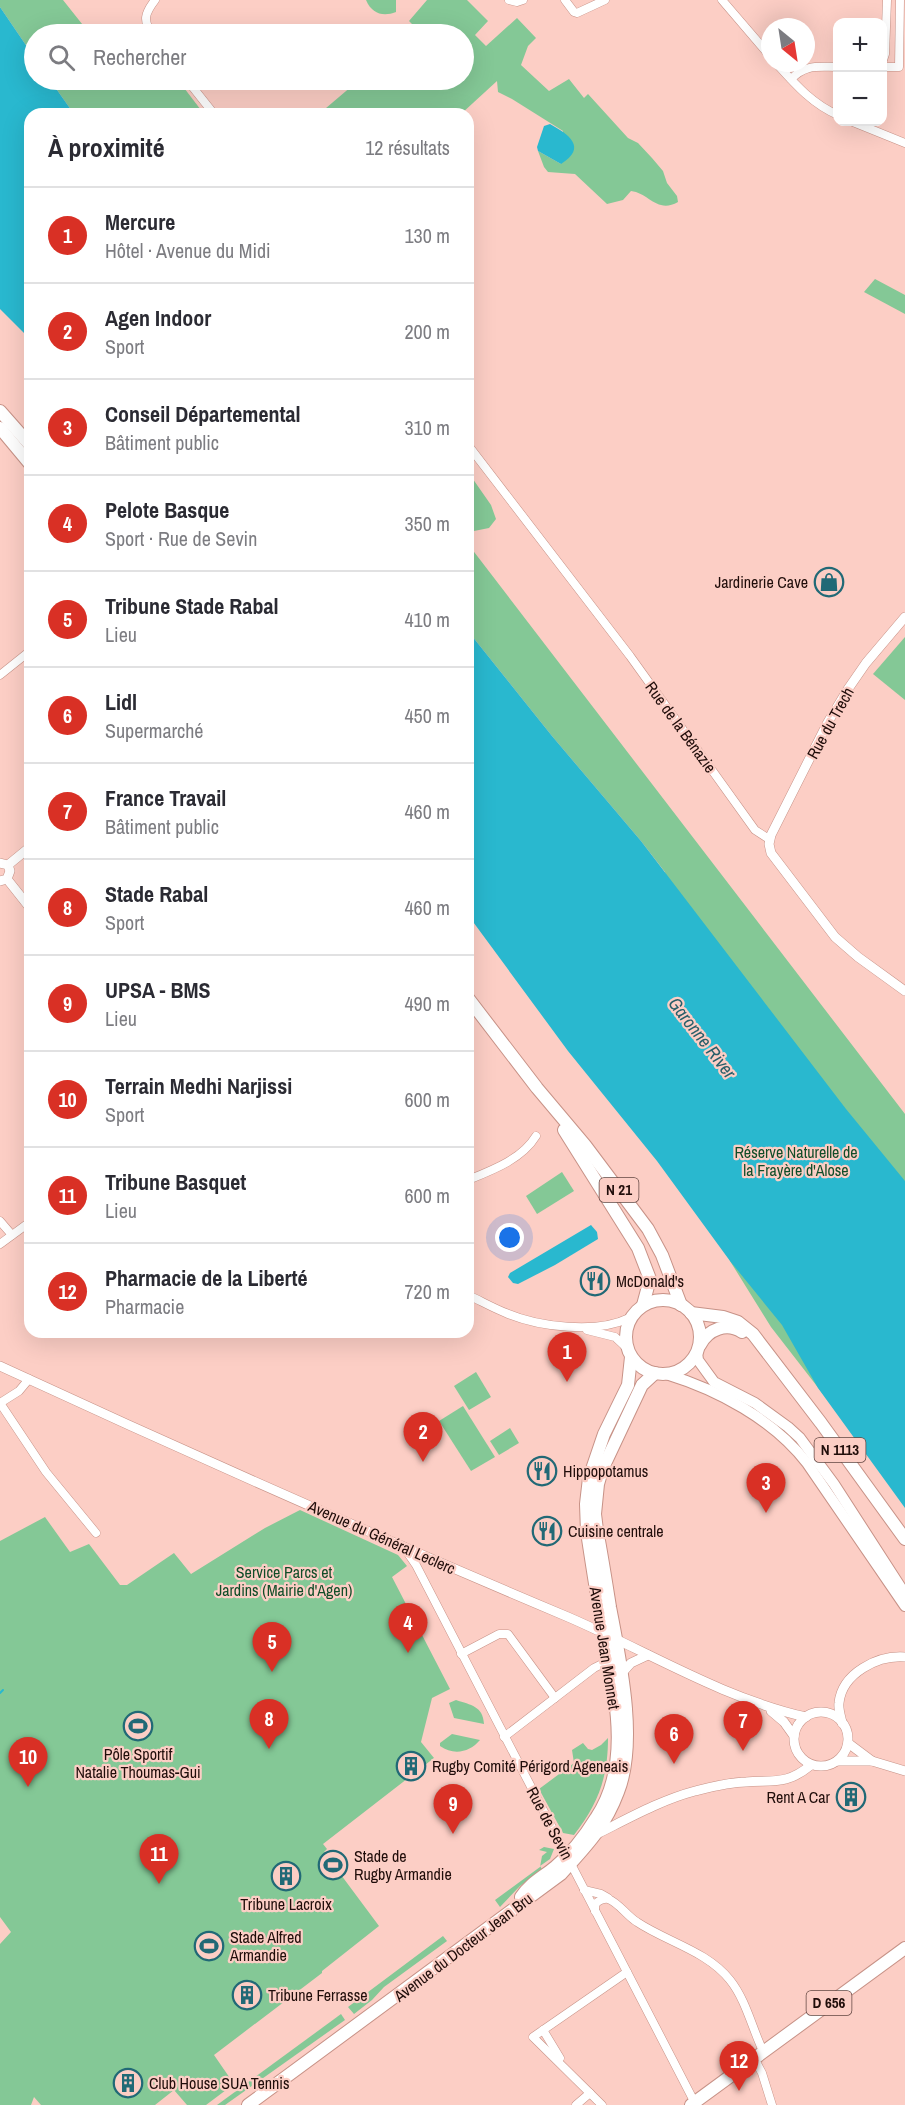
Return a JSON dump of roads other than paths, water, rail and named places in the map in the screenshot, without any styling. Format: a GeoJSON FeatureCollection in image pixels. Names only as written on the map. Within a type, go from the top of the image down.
{"type":"FeatureCollection","features":[{"type":"Feature","properties":{"kind":"main road"},"geometry":{"type":"LineString","coordinates":[[0,411],[24,438]]}},
{"type":"Feature","properties":{"kind":"main road"},"geometry":{"type":"LineString","coordinates":[[0,428],[24,457]]}},
{"type":"Feature","properties":{"kind":"main road"},"geometry":{"type":"LineString","coordinates":[[474,1006],[537,1088]]}},
{"type":"Feature","properties":{"kind":"main road","name":"N 21"},"geometry":{"type":"LineString","coordinates":[[537,1088],[633,1238],[650,1279],[643,1305]]}},
{"type":"Feature","properties":{"kind":"main road","name":"N 21"},"geometry":{"type":"LineString","coordinates":[[537,1088],[585,1145],[648,1229],[686,1309]]}},
{"type":"Feature","properties":{"kind":"main road"},"geometry":{"type":"LineString","coordinates":[[903,1589],[834,1484],[800,1438],[788,1426],[755,1403],[714,1382],[698,1360],[700,1335],[697,1323],[686,1309],[672,1301],[661,1300],[643,1305],[630,1318],[626,1330],[630,1353],[642,1368],[679,1378],[748,1410],[793,1444],[905,1606]]}},
{"type":"Feature","properties":{"kind":"main road","name":"N 1113"},"geometry":{"type":"LineString","coordinates":[[686,1309],[730,1319],[746,1327],[821,1423],[905,1539]]}},
{"type":"Feature","properties":{"kind":"main road","name":"N 1113"},"geometry":{"type":"LineString","coordinates":[[698,1349],[704,1337],[711,1332],[732,1327],[748,1336],[773,1362]]}},
{"type":"Feature","properties":{"kind":"main road"},"geometry":{"type":"LineString","coordinates":[[661,1373],[684,1367],[698,1349]]}},
{"type":"Feature","properties":{"kind":"main road","name":"Avenue Jean Monnet"},"geometry":{"type":"LineString","coordinates":[[512,1911],[526,1890],[569,1859],[597,1833],[611,1808],[622,1780],[627,1750],[624,1690],[621,1674],[603,1632],[587,1532],[586,1504],[591,1467],[628,1385],[630,1353]]}},
{"type":"Feature","properties":{"kind":"main road","name":"Avenue Jean Monnet"},"geometry":{"type":"LineString","coordinates":[[561,1874],[597,1817],[611,1787],[616,1763],[618,1737],[614,1658],[616,1639],[595,1514],[598,1484],[616,1436],[642,1385],[661,1373]]}},
{"type":"Feature","properties":{"kind":"main road","name":"Avenue du Docteur Jean Bru"},"geometry":{"type":"LineString","coordinates":[[248,2105],[561,1874]]}},
{"type":"Feature","properties":{"kind":"main road","name":"D 656"},"geometry":{"type":"LineString","coordinates":[[694,2104],[905,1948]]}},
{"type":"Feature","properties":{"kind":"street"},"geometry":{"type":"LineString","coordinates":[[146,24],[146,13],[155,0]]}},
{"type":"Feature","properties":{"kind":"street"},"geometry":{"type":"LineString","coordinates":[[509,0],[517,2],[523,0]]}},
{"type":"Feature","properties":{"kind":"street"},"geometry":{"type":"LineString","coordinates":[[565,0],[577,13],[605,0]]}},
{"type":"Feature","properties":{"kind":"street"},"geometry":{"type":"LineString","coordinates":[[722,0],[761,46]]}},
{"type":"Feature","properties":{"kind":"street"},"geometry":{"type":"LineString","coordinates":[[886,18],[887,0]]}},
{"type":"Feature","properties":{"kind":"street"},"geometry":{"type":"LineString","coordinates":[[887,66],[899,67],[900,0]]}},
{"type":"Feature","properties":{"kind":"street"},"geometry":{"type":"LineString","coordinates":[[791,80],[800,70],[809,67],[833,67]]}},
{"type":"Feature","properties":{"kind":"street"},"geometry":{"type":"LineString","coordinates":[[784,72],[814,102],[833,113]]}},
{"type":"Feature","properties":{"kind":"street"},"geometry":{"type":"LineString","coordinates":[[195,90],[209,108]]}},
{"type":"Feature","properties":{"kind":"street"},"geometry":{"type":"LineString","coordinates":[[863,126],[905,143]]}},
{"type":"Feature","properties":{"kind":"street","name":"Rue de la Bénazie"},"geometry":{"type":"LineString","coordinates":[[474,453],[630,656],[755,830],[770,839],[771,853],[835,937],[905,992]]}},
{"type":"Feature","properties":{"kind":"street","name":"Rue du Trech"},"geometry":{"type":"LineString","coordinates":[[770,839],[828,722],[866,663],[905,617]]}},
{"type":"Feature","properties":{"kind":"street"},"geometry":{"type":"LineString","coordinates":[[0,675],[24,656]]}},
{"type":"Feature","properties":{"kind":"street"},"geometry":{"type":"LineString","coordinates":[[24,851],[4,864],[10,874],[4,880],[24,902]]}},
{"type":"Feature","properties":{"kind":"street"},"geometry":{"type":"LineString","coordinates":[[474,1177],[520,1155],[531,1145],[536,1136]]}},
{"type":"Feature","properties":{"kind":"street"},"geometry":{"type":"LineString","coordinates":[[0,1221],[12,1235]]}},
{"type":"Feature","properties":{"kind":"street"},"geometry":{"type":"LineString","coordinates":[[0,1244],[24,1226]]}},
{"type":"Feature","properties":{"kind":"street"},"geometry":{"type":"LineString","coordinates":[[474,1298],[511,1315],[546,1324],[610,1326],[630,1318]]}},
{"type":"Feature","properties":{"kind":"street"},"geometry":{"type":"LineString","coordinates":[[571,1326],[615,1337],[630,1353]]}},
{"type":"Feature","properties":{"kind":"street","name":"Avenue du Général Leclerc"},"geometry":{"type":"LineString","coordinates":[[0,1365],[402,1546],[603,1632],[648,1655],[764,1706],[806,1717]]}},
{"type":"Feature","properties":{"kind":"street"},"geometry":{"type":"LineString","coordinates":[[29,1379],[19,1391],[0,1403],[45,1472],[96,1533]]}},
{"type":"Feature","properties":{"kind":"street","name":"Rue de Sevin"},"geometry":{"type":"LineString","coordinates":[[402,1546],[416,1565],[694,2104]]}},
{"type":"Feature","properties":{"kind":"street"},"geometry":{"type":"LineString","coordinates":[[461,1654],[499,1634],[507,1634],[555,1698]]}},
{"type":"Feature","properties":{"kind":"street"},"geometry":{"type":"LineString","coordinates":[[621,1674],[631,1663],[648,1655]]}},
{"type":"Feature","properties":{"kind":"street"},"geometry":{"type":"LineString","coordinates":[[838,1761],[848,1743],[839,1704],[842,1693],[850,1680],[872,1663],[883,1659],[905,1657]]}},
{"type":"Feature","properties":{"kind":"street"},"geometry":{"type":"LineString","coordinates":[[504,1737],[594,1668],[614,1658]]}},
{"type":"Feature","properties":{"kind":"street","name":"Avenue du Général Leclerc"},"geometry":{"type":"LineString","coordinates":[[764,1706],[784,1722],[794,1736]]}},
{"type":"Feature","properties":{"kind":"street"},"geometry":{"type":"LineString","coordinates":[[811,1765],[798,1754],[795,1747],[796,1728],[806,1717],[820,1712],[828,1713],[842,1723]]}},
{"type":"Feature","properties":{"kind":"street"},"geometry":{"type":"LineString","coordinates":[[848,1743],[872,1761]]}},
{"type":"Feature","properties":{"kind":"street"},"geometry":{"type":"LineString","coordinates":[[597,1833],[656,1804],[682,1795],[736,1783],[781,1781],[811,1765],[825,1766],[838,1761],[872,1761],[905,1771]]}},
{"type":"Feature","properties":{"kind":"street"},"geometry":{"type":"LineString","coordinates":[[584,1890],[601,1894],[636,1922],[706,1959],[722,1971],[737,1991],[758,2055],[771,2105]]}},
{"type":"Feature","properties":{"kind":"street"},"geometry":{"type":"LineString","coordinates":[[595,1912],[598,1901],[609,1899]]}},
{"type":"Feature","properties":{"kind":"street"},"geometry":{"type":"LineString","coordinates":[[602,2105],[533,2037],[627,1972]]}},
{"type":"Feature","properties":{"kind":"street"},"geometry":{"type":"LineString","coordinates":[[543,2030],[575,2079]]}},
{"type":"Feature","properties":{"kind":"street"},"geometry":{"type":"LineString","coordinates":[[576,2105],[590,2093]]}},
{"type":"Feature","properties":{"kind":"water"},"geometry":{"type":"Polygon","coordinates":[[[0,7],[24,42],[24,90],[57,90],[70,108],[24,108],[24,333],[0,309],[0,7]]]}},
{"type":"Feature","properties":{"kind":"water"},"geometry":{"type":"Polygon","coordinates":[[[550,124],[569,137],[574,147],[569,158],[561,164],[538,151],[537,147],[544,126],[550,124]]]}},
{"type":"Feature","properties":{"kind":"water","name":"Réserve Naturelle de la Frayère d'Alose"},"geometry":{"type":"Polygon","coordinates":[[[474,638],[552,736],[641,841],[846,1109],[905,1181],[905,1508],[818,1388],[782,1325],[730,1261],[657,1161],[568,1051],[474,923],[474,638]]]}},
{"type":"Feature","properties":{"kind":"water"},"geometry":{"type":"Polygon","coordinates":[[[591,1225],[597,1232],[598,1239],[518,1284],[513,1283],[508,1277],[510,1273],[591,1225]]]}},
{"type":"Feature","properties":{"kind":"waterway"},"geometry":{"type":"LineString","coordinates":[[0,1693],[3,1690]]}},
{"type":"Feature","properties":{"kind":"place","name":"Jardinerie Cave"},"geometry":{"type":"Point","coordinates":[829,582]}},
{"type":"Feature","properties":{"kind":"place","name":"McDonald's"},"geometry":{"type":"Point","coordinates":[595,1281]}},
{"type":"Feature","properties":{"kind":"place","name":"Mercure"},"geometry":{"type":"Point","coordinates":[567,1382]}},
{"type":"Feature","properties":{"kind":"place","name":"Agen Indoor"},"geometry":{"type":"Point","coordinates":[423,1462]}},
{"type":"Feature","properties":{"kind":"place","name":"Hippopotamus"},"geometry":{"type":"Point","coordinates":[542,1471]}},
{"type":"Feature","properties":{"kind":"place","name":"Conseil Départemental"},"geometry":{"type":"Point","coordinates":[766,1513]}},
{"type":"Feature","properties":{"kind":"place","name":"Cuisine centrale"},"geometry":{"type":"Point","coordinates":[547,1531]}},
{"type":"Feature","properties":{"kind":"place","name":"Pelote Basque"},"geometry":{"type":"Point","coordinates":[408,1653]}},
{"type":"Feature","properties":{"kind":"place","name":"Tribune Stade Rabal"},"geometry":{"type":"Point","coordinates":[272,1672]}},
{"type":"Feature","properties":{"kind":"place","name":"Pôle Sportif Natalie Thoumas-Gui"},"geometry":{"type":"Point","coordinates":[138,1726]}},
{"type":"Feature","properties":{"kind":"place","name":"Stade Rabal"},"geometry":{"type":"Point","coordinates":[269,1749]}},
{"type":"Feature","properties":{"kind":"place","name":"France Travail"},"geometry":{"type":"Point","coordinates":[743,1751]}},
{"type":"Feature","properties":{"kind":"place","name":"Lidl"},"geometry":{"type":"Point","coordinates":[674,1764]}},
{"type":"Feature","properties":{"kind":"place","name":"Rugby Comité Périgord Ageneais"},"geometry":{"type":"Point","coordinates":[411,1766]}},
{"type":"Feature","properties":{"kind":"place","name":"Terrain Medhi Narjissi"},"geometry":{"type":"Point","coordinates":[28,1787]}},
{"type":"Feature","properties":{"kind":"place","name":"Rent A Car"},"geometry":{"type":"Point","coordinates":[851,1797]}},
{"type":"Feature","properties":{"kind":"place","name":"UPSA - BMS"},"geometry":{"type":"Point","coordinates":[453,1834]}},
{"type":"Feature","properties":{"kind":"place","name":"Stade de Rugby Armandie"},"geometry":{"type":"Point","coordinates":[333,1865]}},
{"type":"Feature","properties":{"kind":"place","name":"Tribune Lacroix"},"geometry":{"type":"Point","coordinates":[286,1876]}},
{"type":"Feature","properties":{"kind":"place","name":"Tribune Basquet"},"geometry":{"type":"Point","coordinates":[159,1884]}},
{"type":"Feature","properties":{"kind":"place","name":"Stade Alfred Armandie"},"geometry":{"type":"Point","coordinates":[209,1946]}},
{"type":"Feature","properties":{"kind":"place","name":"Tribune Ferrasse"},"geometry":{"type":"Point","coordinates":[247,1995]}},
{"type":"Feature","properties":{"kind":"place","name":"Club House SUA Tennis"},"geometry":{"type":"Point","coordinates":[128,2083]}},
{"type":"Feature","properties":{"kind":"place","name":"Pharmacie de la Liberté"},"geometry":{"type":"Point","coordinates":[739,2091]}},
{"type":"Feature","properties":{"kind":"water label","name":"Garonne River"},"geometry":{"type":"Point","coordinates":[702,1038]}},
{"type":"Feature","properties":{"kind":"park label","name":"Service Parcs et Jardins (Mairie d'Agen)"},"geometry":{"type":"Point","coordinates":[284,1581]}}]}
